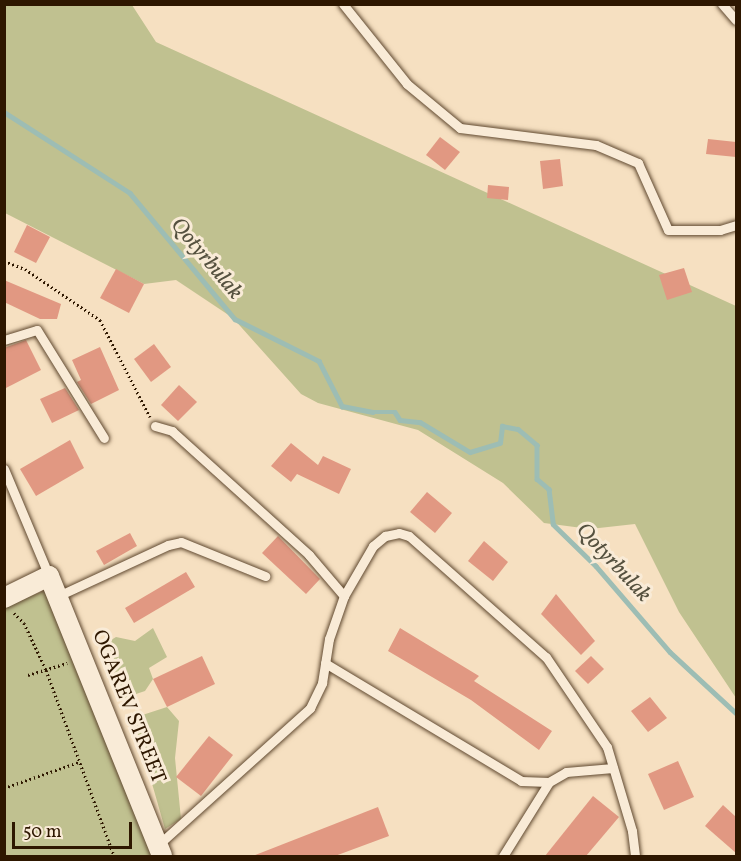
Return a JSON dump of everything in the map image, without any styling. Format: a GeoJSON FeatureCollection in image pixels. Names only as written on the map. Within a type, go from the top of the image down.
{"type":"FeatureCollection","features":[{"type":"Feature","properties":{"kind":"street","name":"OGAREV STREET"},"geometry":{"type":"LineString","coordinates":[[50,576],[160,851]]}},
{"type":"Feature","properties":{"kind":"street"},"geometry":{"type":"LineString","coordinates":[[9,604],[50,576]]}},
{"type":"Feature","properties":{"kind":"lane"},"geometry":{"type":"LineString","coordinates":[[344,4],[407,84],[460,128],[596,145],[638,163],[669,230],[720,230],[736,225]]}},
{"type":"Feature","properties":{"kind":"lane"},"geometry":{"type":"LineString","coordinates":[[722,4],[736,20]]}},
{"type":"Feature","properties":{"kind":"lane"},"geometry":{"type":"LineString","coordinates":[[4,340],[37,330],[104,438]]}},
{"type":"Feature","properties":{"kind":"lane"},"geometry":{"type":"LineString","coordinates":[[155,426],[172,431],[309,555],[344,596]]}},
{"type":"Feature","properties":{"kind":"lane"},"geometry":{"type":"LineString","coordinates":[[4,469],[50,576]]}},
{"type":"Feature","properties":{"kind":"lane"},"geometry":{"type":"LineString","coordinates":[[160,851],[310,708],[322,683],[325,663],[344,596],[373,546],[385,536],[409,536],[546,657],[607,747],[635,856]]}},
{"type":"Feature","properties":{"kind":"lane"},"geometry":{"type":"LineString","coordinates":[[58,596],[168,545],[182,542],[265,576]]}},
{"type":"Feature","properties":{"kind":"lane"},"geometry":{"type":"LineString","coordinates":[[325,663],[521,781],[549,782]]}},
{"type":"Feature","properties":{"kind":"lane"},"geometry":{"type":"LineString","coordinates":[[503,856],[549,782],[566,772],[613,768]]}},
{"type":"Feature","properties":{"kind":"path"},"geometry":{"type":"LineString","coordinates":[[4,261],[25,269],[100,320],[155,426]]}},
{"type":"Feature","properties":{"kind":"path"},"geometry":{"type":"LineString","coordinates":[[9,604],[24,623],[46,669],[114,856]]}},
{"type":"Feature","properties":{"kind":"path"},"geometry":{"type":"LineString","coordinates":[[28,675],[83,658]]}},
{"type":"Feature","properties":{"kind":"path"},"geometry":{"type":"LineString","coordinates":[[4,788],[80,762]]}},
{"type":"Feature","properties":{"kind":"green space"},"geometry":{"type":"Polygon","coordinates":[[[4,5],[132,5],[156,42],[736,306],[736,698],[679,612],[635,524],[590,529],[544,523],[503,483],[418,430],[318,403],[301,394],[233,318],[176,280],[144,284],[5,213],[4,5]]]}},
{"type":"Feature","properties":{"kind":"green space"},"geometry":{"type":"Polygon","coordinates":[[[48,589],[153,856],[5,856],[5,607],[48,589]]]}},
{"type":"Feature","properties":{"kind":"green space"},"geometry":{"type":"Polygon","coordinates":[[[153,628],[167,657],[149,668],[153,679],[145,691],[118,700],[103,645],[116,637],[135,641],[153,628]]]}},
{"type":"Feature","properties":{"kind":"green space"},"geometry":{"type":"Polygon","coordinates":[[[167,707],[179,721],[175,758],[181,819],[165,829],[141,745],[127,720],[167,707]]]}},
{"type":"Feature","properties":{"kind":"building"},"geometry":{"type":"Polygon","coordinates":[[[440,137],[460,152],[445,170],[426,155],[440,137]]]}},
{"type":"Feature","properties":{"kind":"building"},"geometry":{"type":"Polygon","coordinates":[[[708,139],[736,142],[736,157],[706,154],[708,139]]]}},
{"type":"Feature","properties":{"kind":"building"},"geometry":{"type":"Polygon","coordinates":[[[560,159],[563,186],[543,189],[540,161],[560,159]]]}},
{"type":"Feature","properties":{"kind":"building"},"geometry":{"type":"Polygon","coordinates":[[[488,185],[509,187],[508,200],[487,198],[488,185]]]}},
{"type":"Feature","properties":{"kind":"building"},"geometry":{"type":"Polygon","coordinates":[[[27,225],[50,237],[36,263],[14,252],[27,225]]]}},
{"type":"Feature","properties":{"kind":"building"},"geometry":{"type":"Polygon","coordinates":[[[684,268],[692,292],[667,300],[659,275],[684,268]]]}},
{"type":"Feature","properties":{"kind":"building"},"geometry":{"type":"Polygon","coordinates":[[[116,269],[144,284],[129,313],[100,298],[116,269]]]}},
{"type":"Feature","properties":{"kind":"building"},"geometry":{"type":"Polygon","coordinates":[[[4,280],[61,304],[57,319],[40,319],[4,302],[4,280]]]}},
{"type":"Feature","properties":{"kind":"building"},"geometry":{"type":"Polygon","coordinates":[[[26,340],[41,370],[4,389],[4,348],[26,340]]]}},
{"type":"Feature","properties":{"kind":"building"},"geometry":{"type":"Polygon","coordinates":[[[154,344],[171,367],[151,382],[134,359],[154,344]]]}},
{"type":"Feature","properties":{"kind":"building"},"geometry":{"type":"Polygon","coordinates":[[[100,347],[119,390],[91,404],[77,382],[81,380],[72,360],[100,347]]]}},
{"type":"Feature","properties":{"kind":"building"},"geometry":{"type":"Polygon","coordinates":[[[179,385],[197,402],[178,421],[161,405],[179,385]]]}},
{"type":"Feature","properties":{"kind":"building"},"geometry":{"type":"Polygon","coordinates":[[[65,388],[79,410],[52,423],[40,399],[65,388]]]}},
{"type":"Feature","properties":{"kind":"building"},"geometry":{"type":"Polygon","coordinates":[[[70,440],[84,468],[36,496],[20,469],[70,440]]]}},
{"type":"Feature","properties":{"kind":"building"},"geometry":{"type":"Polygon","coordinates":[[[291,443],[318,465],[323,456],[351,469],[339,494],[297,474],[291,482],[271,466],[291,443]]]}},
{"type":"Feature","properties":{"kind":"building"},"geometry":{"type":"Polygon","coordinates":[[[427,492],[452,513],[435,533],[410,512],[427,492]]]}},
{"type":"Feature","properties":{"kind":"building"},"geometry":{"type":"Polygon","coordinates":[[[130,533],[137,546],[104,565],[96,551],[130,533]]]}},
{"type":"Feature","properties":{"kind":"building"},"geometry":{"type":"Polygon","coordinates":[[[278,536],[320,579],[306,594],[262,553],[278,536]]]}},
{"type":"Feature","properties":{"kind":"building"},"geometry":{"type":"Polygon","coordinates":[[[484,541],[508,562],[493,581],[468,561],[484,541]]]}},
{"type":"Feature","properties":{"kind":"building"},"geometry":{"type":"Polygon","coordinates":[[[186,572],[195,587],[134,623],[125,608],[186,572]]]}},
{"type":"Feature","properties":{"kind":"building"},"geometry":{"type":"Polygon","coordinates":[[[556,594],[595,641],[581,655],[541,614],[556,594]]]}},
{"type":"Feature","properties":{"kind":"building"},"geometry":{"type":"Polygon","coordinates":[[[400,628],[479,676],[474,681],[552,731],[539,750],[471,700],[388,651],[400,628]]]}},
{"type":"Feature","properties":{"kind":"building"},"geometry":{"type":"Polygon","coordinates":[[[202,656],[215,684],[167,707],[153,679],[202,656]]]}},
{"type":"Feature","properties":{"kind":"building"},"geometry":{"type":"Polygon","coordinates":[[[591,656],[604,669],[588,684],[575,671],[591,656]]]}},
{"type":"Feature","properties":{"kind":"building"},"geometry":{"type":"Polygon","coordinates":[[[650,697],[667,718],[648,732],[631,711],[650,697]]]}},
{"type":"Feature","properties":{"kind":"building"},"geometry":{"type":"Polygon","coordinates":[[[209,736],[233,755],[201,796],[176,777],[209,736]]]}},
{"type":"Feature","properties":{"kind":"building"},"geometry":{"type":"Polygon","coordinates":[[[678,761],[694,797],[664,810],[648,774],[678,761]]]}},
{"type":"Feature","properties":{"kind":"building"},"geometry":{"type":"Polygon","coordinates":[[[593,796],[619,817],[586,856],[545,856],[593,796]]]}},
{"type":"Feature","properties":{"kind":"building"},"geometry":{"type":"Polygon","coordinates":[[[723,805],[736,817],[736,853],[705,826],[723,805]]]}},
{"type":"Feature","properties":{"kind":"building"},"geometry":{"type":"Polygon","coordinates":[[[378,807],[389,836],[335,856],[253,856],[378,807]]]}},
{"type":"Feature","properties":{"kind":"waterway","name":"Qotyrbulak"},"geometry":{"type":"LineString","coordinates":[[4,112],[130,193],[235,319],[319,361],[342,406],[372,412],[395,412],[400,420],[420,422],[470,452],[500,443],[502,426],[518,429],[537,445],[537,479],[549,489],[553,524],[596,566],[670,652],[736,713]]}}]}
